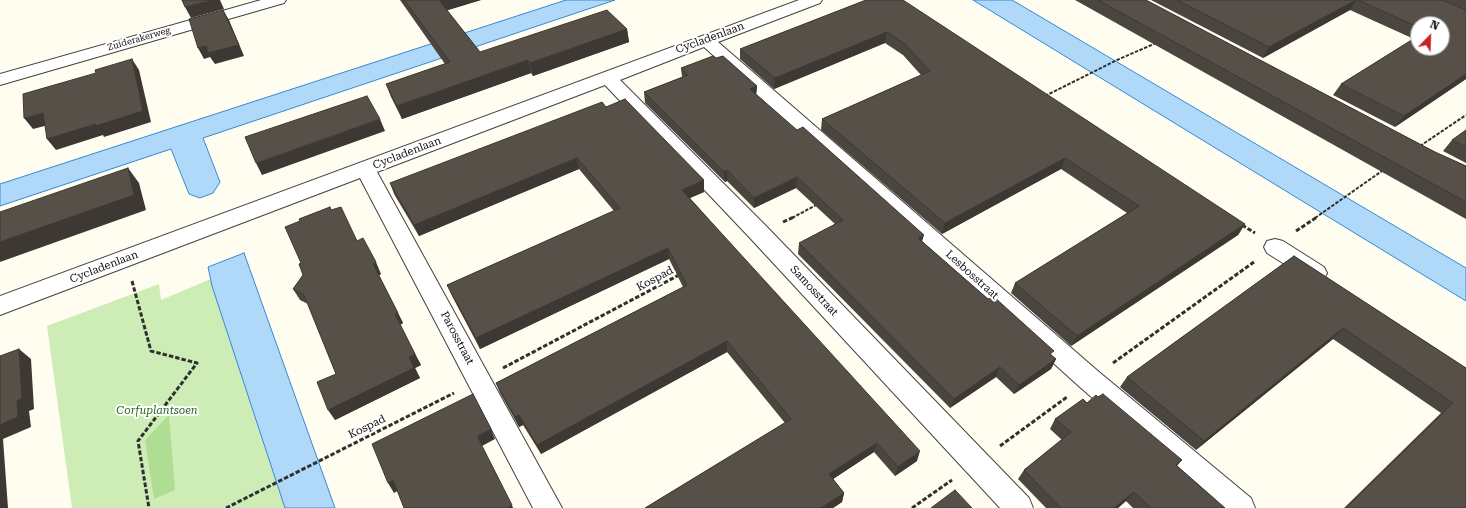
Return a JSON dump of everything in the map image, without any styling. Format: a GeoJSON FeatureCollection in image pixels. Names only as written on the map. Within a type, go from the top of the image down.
{"type":"FeatureCollection","features":[{"type":"Feature","properties":{"kind":"street","name":"Zuiderakerweg"},"geometry":{"type":"LineString","coordinates":[[0,80],[278,0]]}},
{"type":"Feature","properties":{"kind":"street","name":"Cycladenlaan"},"geometry":{"type":"LineString","coordinates":[[0,306],[814,0]]}},
{"type":"Feature","properties":{"kind":"street","name":"Lesbosstraat"},"geometry":{"type":"LineString","coordinates":[[706,40],[1090,380],[1241,508]]}},
{"type":"Feature","properties":{"kind":"street","name":"Samosstraat"},"geometry":{"type":"LineString","coordinates":[[606,77],[759,234],[1019,508]]}},
{"type":"Feature","properties":{"kind":"street","name":"Parosstraat"},"geometry":{"type":"LineString","coordinates":[[366,169],[548,508]]}},
{"type":"Feature","properties":{"kind":"street"},"geometry":{"type":"LineString","coordinates":[[1275,247],[1334,285]]}},
{"type":"Feature","properties":{"kind":"path"},"geometry":{"type":"LineString","coordinates":[[1039,98],[1117,60],[1157,43]]}},
{"type":"Feature","properties":{"kind":"path"},"geometry":{"type":"LineString","coordinates":[[1046,95],[1053,100]]}},
{"type":"Feature","properties":{"kind":"path"},"geometry":{"type":"LineString","coordinates":[[1417,148],[1466,115]]}},
{"type":"Feature","properties":{"kind":"path"},"geometry":{"type":"LineString","coordinates":[[1318,214],[1384,169]]}},
{"type":"Feature","properties":{"kind":"path"},"geometry":{"type":"LineString","coordinates":[[759,234],[823,202]]}},
{"type":"Feature","properties":{"kind":"path"},"geometry":{"type":"LineString","coordinates":[[1236,221],[1275,247]]}},
{"type":"Feature","properties":{"kind":"path"},"geometry":{"type":"LineString","coordinates":[[126,259],[152,351],[197,363],[138,441],[149,508]]}},
{"type":"Feature","properties":{"kind":"path","name":"Kospad"},"geometry":{"type":"LineString","coordinates":[[226,508],[479,380],[682,274]]}},
{"type":"Feature","properties":{"kind":"green space","name":"Corfuplantsoen"},"geometry":{"type":"Polygon","coordinates":[[[218,276],[289,508],[72,508],[47,326],[159,284],[161,300],[218,276]]]}},
{"type":"Feature","properties":{"kind":"green space"},"geometry":{"type":"Polygon","coordinates":[[[169,415],[175,490],[154,499],[145,440],[169,415]]]}},
{"type":"Feature","properties":{"kind":"water"},"geometry":{"type":"Polygon","coordinates":[[[566,0],[615,0],[203,138],[220,182],[213,193],[200,198],[189,194],[171,149],[0,206],[0,184],[566,0]]]}},
{"type":"Feature","properties":{"kind":"water"},"geometry":{"type":"Polygon","coordinates":[[[973,0],[1012,0],[1466,268],[1466,301],[973,0]]]}},
{"type":"Feature","properties":{"kind":"water"},"geometry":{"type":"Polygon","coordinates":[[[244,253],[335,508],[285,508],[212,286],[208,267],[244,253]]]}},
{"type":"Feature","properties":{"kind":"building"},"geometry":{"type":"Polygon","coordinates":[[[182,0],[212,0],[185,7],[182,0]]]}},
{"type":"Feature","properties":{"kind":"building"},"geometry":{"type":"Polygon","coordinates":[[[404,0],[439,0],[480,52],[607,10],[627,29],[530,63],[528,60],[397,106],[386,84],[450,62],[404,0]]]}},
{"type":"Feature","properties":{"kind":"building"},"geometry":{"type":"Polygon","coordinates":[[[866,0],[903,0],[1245,224],[1077,336],[1015,283],[1139,206],[1065,158],[945,223],[822,119],[930,71],[905,44],[887,32],[775,78],[740,49],[866,0]]]}},
{"type":"Feature","properties":{"kind":"building"},"geometry":{"type":"Polygon","coordinates":[[[1098,0],[1146,0],[1435,152],[1466,166],[1466,202],[1098,0]]]}},
{"type":"Feature","properties":{"kind":"building"},"geometry":{"type":"Polygon","coordinates":[[[1177,0],[1356,0],[1269,47],[1177,0]]]}},
{"type":"Feature","properties":{"kind":"building"},"geometry":{"type":"Polygon","coordinates":[[[1358,0],[1442,0],[1466,10],[1466,74],[1404,116],[1341,84],[1410,41],[1410,56],[1450,56],[1450,16],[1410,16],[1410,23],[1358,0]]]}},
{"type":"Feature","properties":{"kind":"building"},"geometry":{"type":"Polygon","coordinates":[[[223,10],[239,45],[208,53],[206,46],[198,48],[189,19],[223,10]]]}},
{"type":"Feature","properties":{"kind":"building"},"geometry":{"type":"Polygon","coordinates":[[[713,56],[716,58],[723,56],[757,86],[750,89],[797,130],[803,127],[924,235],[918,238],[988,299],[993,296],[1054,351],[1050,354],[1056,359],[1019,385],[1000,367],[954,399],[799,243],[843,220],[797,177],[754,198],[727,170],[724,172],[644,92],[688,75],[681,68],[713,56]]]}},
{"type":"Feature","properties":{"kind":"building"},"geometry":{"type":"Polygon","coordinates":[[[132,59],[143,111],[96,126],[96,124],[47,139],[43,113],[24,118],[23,94],[96,73],[95,70],[132,59]]]}},
{"type":"Feature","properties":{"kind":"building"},"geometry":{"type":"Polygon","coordinates":[[[367,96],[380,119],[256,163],[245,137],[367,96]]]}},
{"type":"Feature","properties":{"kind":"building"},"geometry":{"type":"Polygon","coordinates":[[[625,99],[704,180],[682,190],[920,451],[898,467],[877,443],[829,474],[844,493],[821,508],[645,508],[791,419],[727,341],[537,445],[519,415],[515,417],[496,383],[687,285],[668,248],[476,338],[447,285],[620,208],[577,158],[414,225],[390,183],[602,102],[606,107],[625,99]]]}},
{"type":"Feature","properties":{"kind":"building"},"geometry":{"type":"Polygon","coordinates":[[[1466,130],[1466,147],[1452,140],[1466,130]]]}},
{"type":"Feature","properties":{"kind":"building"},"geometry":{"type":"Polygon","coordinates":[[[128,168],[134,195],[0,242],[0,212],[128,168]]]}},
{"type":"Feature","properties":{"kind":"building"},"geometry":{"type":"Polygon","coordinates":[[[330,207],[331,210],[341,207],[357,241],[363,238],[376,262],[373,264],[398,313],[395,314],[415,354],[409,357],[414,368],[328,410],[317,382],[336,374],[304,295],[293,289],[303,275],[299,264],[301,263],[285,227],[300,221],[299,219],[330,207]]]}},
{"type":"Feature","properties":{"kind":"building"},"geometry":{"type":"Polygon","coordinates":[[[1294,256],[1466,368],[1466,508],[1346,508],[1453,403],[1343,328],[1204,441],[1127,377],[1294,256]]]}},
{"type":"Feature","properties":{"kind":"building"},"geometry":{"type":"Polygon","coordinates":[[[19,349],[22,398],[17,401],[18,417],[0,425],[0,356],[19,349]]]}},
{"type":"Feature","properties":{"kind":"building"},"geometry":{"type":"Polygon","coordinates":[[[473,394],[491,429],[477,436],[512,505],[507,508],[404,508],[393,480],[388,483],[372,444],[473,394]]]}},
{"type":"Feature","properties":{"kind":"building"},"geometry":{"type":"Polygon","coordinates":[[[1103,394],[1182,460],[1176,465],[1225,508],[1151,508],[1134,492],[1114,508],[1061,508],[1024,470],[1071,432],[1055,419],[1083,399],[1087,403],[1096,395],[1098,397],[1103,394]]]}},
{"type":"Feature","properties":{"kind":"building"},"geometry":{"type":"Polygon","coordinates":[[[955,490],[972,508],[931,508],[955,490]]]}}]}
